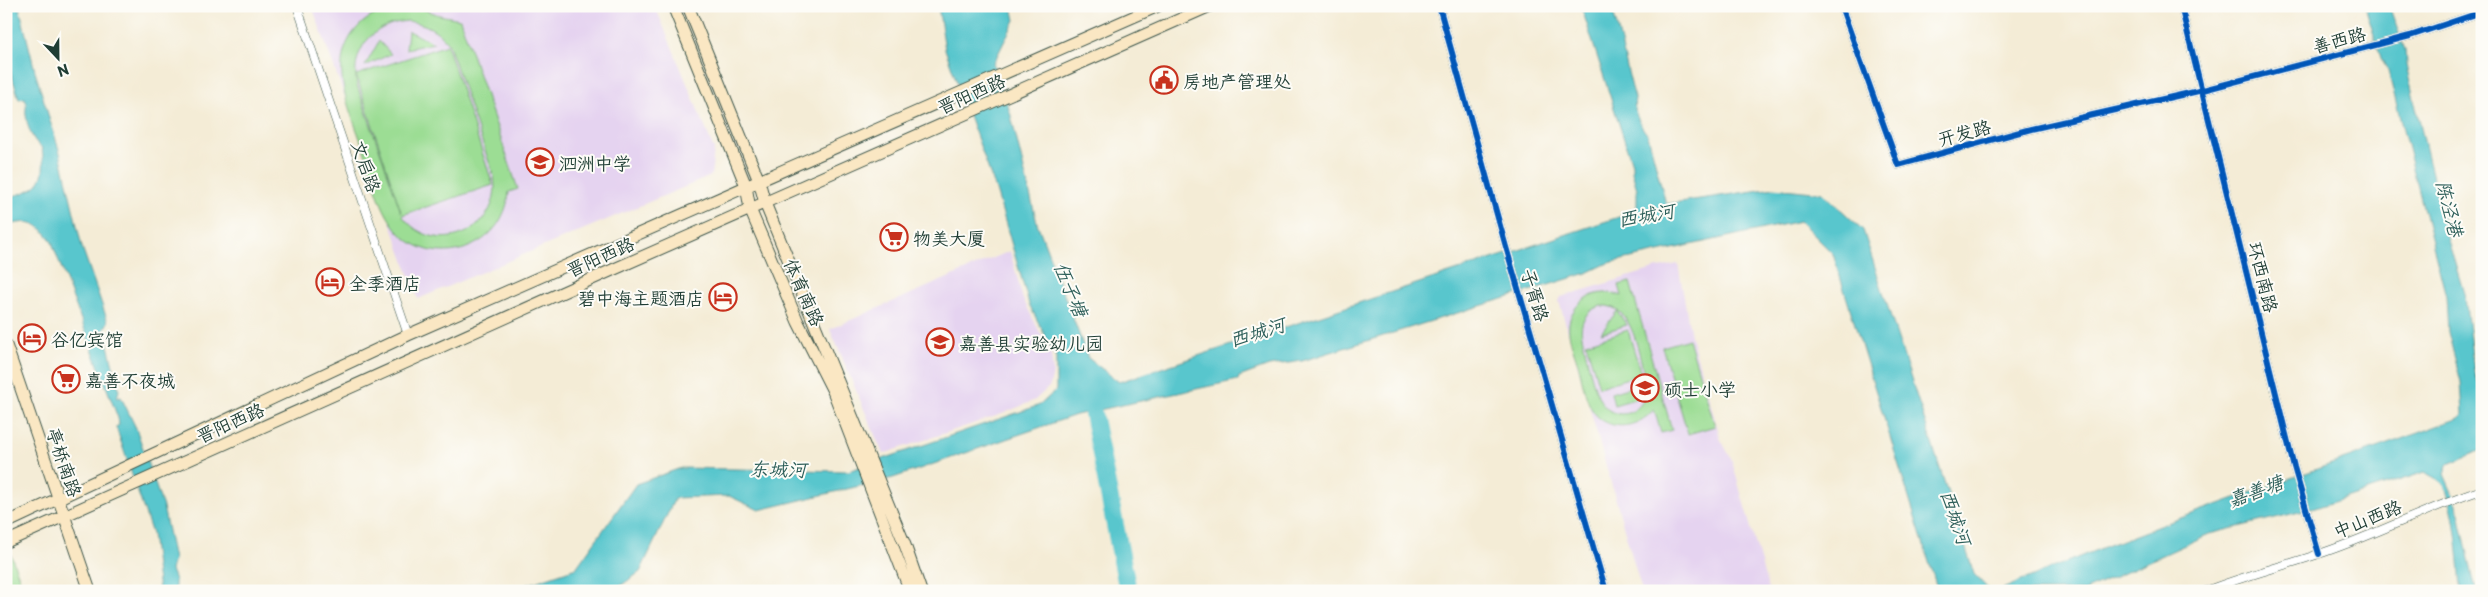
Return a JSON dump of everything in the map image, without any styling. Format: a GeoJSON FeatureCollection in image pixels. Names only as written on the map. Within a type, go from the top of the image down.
{"type":"FeatureCollection","features":[{"type":"Feature","properties":{"kind":"main road","name":"体育南路"},"geometry":{"type":"LineString","coordinates":[[673,6],[746,186],[750,209],[798,322],[855,434]]}},
{"type":"Feature","properties":{"kind":"main road","name":"体育南路"},"geometry":{"type":"LineString","coordinates":[[688,6],[759,180],[765,203],[855,434],[920,591]]}},
{"type":"Feature","properties":{"kind":"main road","name":"晋阳西路"},"geometry":{"type":"LineString","coordinates":[[6,523],[408,335],[1158,6]]}},
{"type":"Feature","properties":{"kind":"main road","name":"晋阳西路"},"geometry":{"type":"LineString","coordinates":[[6,542],[750,209],[1210,6]]}},
{"type":"Feature","properties":{"kind":"main road","name":"亭桥南路"},"geometry":{"type":"LineString","coordinates":[[6,345],[60,498],[64,516],[90,591]]}},
{"type":"Feature","properties":{"kind":"main road","name":"体育南路"},"geometry":{"type":"LineString","coordinates":[[884,506],[910,591]]}},
{"type":"Feature","properties":{"kind":"street","name":"文启路"},"geometry":{"type":"LineString","coordinates":[[297,6],[408,335]]}},
{"type":"Feature","properties":{"kind":"street","name":"子胥路"},"geometry":{"type":"LineString","coordinates":[[1439,6],[1506,248],[1606,591]]}},
{"type":"Feature","properties":{"kind":"street","name":"开发路"},"geometry":{"type":"LineString","coordinates":[[1841,6],[1898,165],[2031,129],[2203,90]]}},
{"type":"Feature","properties":{"kind":"street","name":"环西南路"},"geometry":{"type":"LineString","coordinates":[[2181,6],[2294,466],[2319,554]]}},
{"type":"Feature","properties":{"kind":"street","name":"善西路"},"geometry":{"type":"LineString","coordinates":[[2203,90],[2410,36],[2482,12]]}},
{"type":"Feature","properties":{"kind":"street","name":"中山西路"},"geometry":{"type":"LineString","coordinates":[[2206,591],[2240,577],[2319,554],[2446,502],[2482,490]]}},
{"type":"Feature","properties":{"kind":"shaded area","name":"泗洲中学"},"geometry":{"type":"Polygon","coordinates":[[[312,6],[655,6],[714,149],[711,176],[418,299],[312,6]]]}},
{"type":"Feature","properties":{"kind":"shaded area","name":"嘉善县实验幼儿园"},"geometry":{"type":"Polygon","coordinates":[[[1010,251],[1023,299],[1051,354],[1053,372],[1050,386],[1035,400],[1002,414],[883,454],[830,329],[1010,251]]]}},
{"type":"Feature","properties":{"kind":"shaded area","name":"硕士小学"},"geometry":{"type":"Polygon","coordinates":[[[1678,264],[1691,336],[1721,440],[1731,458],[1769,591],[1642,591],[1559,301],[1561,297],[1654,269],[1678,264]]]}},
{"type":"Feature","properties":{"kind":"green space"},"geometry":{"type":"Polygon","coordinates":[[[400,7],[421,8],[439,15],[460,19],[518,189],[509,192],[506,208],[494,229],[482,240],[470,247],[446,252],[428,250],[413,244],[401,235],[392,223],[378,195],[348,104],[342,72],[343,57],[348,42],[357,28],[366,20],[382,11],[400,7]],[[407,21],[383,27],[366,41],[357,61],[356,75],[447,45],[493,185],[402,215],[416,229],[431,236],[448,237],[463,234],[477,225],[488,212],[494,196],[494,177],[449,45],[441,35],[426,26],[407,21]],[[356,76],[357,85],[401,212],[356,76]]]}},
{"type":"Feature","properties":{"kind":"green space"},"geometry":{"type":"Polygon","coordinates":[[[408,31],[434,43],[406,49],[408,31]]]}},
{"type":"Feature","properties":{"kind":"green space"},"geometry":{"type":"Polygon","coordinates":[[[379,41],[391,54],[365,66],[379,41]]]}},
{"type":"Feature","properties":{"kind":"green space"},"geometry":{"type":"Polygon","coordinates":[[[1630,282],[1672,430],[1661,433],[1654,409],[1647,416],[1631,425],[1613,425],[1604,422],[1591,408],[1587,398],[1570,338],[1569,323],[1576,307],[1589,297],[1605,293],[1622,296],[1619,285],[1630,282]],[[1601,306],[1588,313],[1583,321],[1581,331],[1590,371],[1602,403],[1609,410],[1617,414],[1625,414],[1639,406],[1644,400],[1646,382],[1637,346],[1628,322],[1621,313],[1612,307],[1601,306]]]}},
{"type":"Feature","properties":{"kind":"green space"},"geometry":{"type":"Polygon","coordinates":[[[1617,311],[1627,325],[1601,333],[1617,311]]]}},
{"type":"Feature","properties":{"kind":"green space"},"geometry":{"type":"Polygon","coordinates":[[[1628,330],[1641,374],[1599,387],[1586,343],[1628,330]]]}},
{"type":"Feature","properties":{"kind":"green space"},"geometry":{"type":"Polygon","coordinates":[[[1689,339],[1715,426],[1688,434],[1662,347],[1689,339]]]}},
{"type":"Feature","properties":{"kind":"green space"},"geometry":{"type":"Polygon","coordinates":[[[1634,386],[1638,398],[1614,405],[1611,393],[1634,386]]]}},
{"type":"Feature","properties":{"kind":"green space"},"geometry":{"type":"Polygon","coordinates":[[[11,555],[24,591],[6,591],[6,557],[11,555]]]}},
{"type":"Feature","properties":{"kind":"water"},"geometry":{"type":"Polygon","coordinates":[[[6,6],[19,6],[36,75],[60,153],[82,247],[108,322],[104,329],[119,390],[117,398],[121,397],[136,428],[163,507],[174,559],[171,570],[175,580],[175,591],[159,590],[152,534],[116,427],[119,425],[118,418],[51,240],[41,228],[32,223],[6,225],[6,198],[33,188],[38,183],[42,177],[43,160],[42,148],[35,141],[29,128],[25,98],[19,99],[7,60],[6,6]]]}},
{"type":"Feature","properties":{"kind":"water","name":"西城河"},"geometry":{"type":"Polygon","coordinates":[[[938,6],[1012,6],[1015,20],[993,64],[1010,112],[1037,223],[1088,358],[1119,382],[1631,213],[1637,206],[1637,189],[1632,172],[1632,164],[1581,6],[1611,6],[1635,98],[1636,112],[1640,123],[1648,135],[1666,204],[1774,188],[1823,193],[1863,230],[1974,574],[1990,591],[1938,591],[1833,254],[1800,221],[1608,263],[1587,273],[1302,361],[1269,366],[1239,377],[1238,380],[1076,415],[893,478],[759,510],[729,496],[675,498],[640,572],[613,591],[509,591],[576,568],[636,484],[681,468],[848,471],[1040,405],[1056,390],[1056,357],[1029,304],[996,190],[945,49],[938,6]]]}},
{"type":"Feature","properties":{"kind":"water"},"geometry":{"type":"Polygon","coordinates":[[[2365,6],[2389,6],[2405,50],[2406,65],[2447,237],[2465,297],[2474,373],[2477,382],[2482,385],[2482,450],[2448,464],[2444,474],[2457,504],[2476,591],[2461,591],[2456,534],[2447,491],[2442,483],[2425,472],[2312,509],[2209,534],[2084,591],[1998,591],[2169,522],[2459,418],[2463,414],[2461,382],[2448,332],[2446,296],[2388,71],[2381,58],[2365,6]]]}},
{"type":"Feature","properties":{"kind":"waterway","name":"伍子塘"},"geometry":{"type":"LineString","coordinates":[[1088,388],[1128,591]]}},
{"type":"Feature","properties":{"kind":"cycle path"},"geometry":{"type":"LineString","coordinates":[[1439,6],[1506,247],[1606,591]]}},
{"type":"Feature","properties":{"kind":"cycle path"},"geometry":{"type":"LineString","coordinates":[[1841,6],[1898,165],[2031,129],[2203,90],[2410,36],[2482,12]]}},
{"type":"Feature","properties":{"kind":"cycle path"},"geometry":{"type":"LineString","coordinates":[[2181,6],[2294,467],[2319,554]]}},
{"type":"Feature","properties":{"kind":"place","name":"房地产管理处"},"geometry":{"type":"Point","coordinates":[1164,80]}},
{"type":"Feature","properties":{"kind":"place","name":"泗洲中学"},"geometry":{"type":"Point","coordinates":[540,162]}},
{"type":"Feature","properties":{"kind":"place","name":"物美大厦"},"geometry":{"type":"Point","coordinates":[894,237]}},
{"type":"Feature","properties":{"kind":"place","name":"全季酒店"},"geometry":{"type":"Point","coordinates":[330,282]}},
{"type":"Feature","properties":{"kind":"place","name":"碧中海主题酒店"},"geometry":{"type":"Point","coordinates":[723,297]}},
{"type":"Feature","properties":{"kind":"place","name":"谷亿宾馆"},"geometry":{"type":"Point","coordinates":[32,338]}},
{"type":"Feature","properties":{"kind":"place","name":"嘉善县实验幼儿园"},"geometry":{"type":"Point","coordinates":[940,342]}},
{"type":"Feature","properties":{"kind":"place","name":"嘉善不夜城"},"geometry":{"type":"Point","coordinates":[66,379]}},
{"type":"Feature","properties":{"kind":"place","name":"硕士小学"},"geometry":{"type":"Point","coordinates":[1645,388]}},
{"type":"Feature","properties":{"kind":"water label","name":"陈泾港"},"geometry":{"type":"Point","coordinates":[2451,208]}},
{"type":"Feature","properties":{"kind":"water label","name":"东城河"},"geometry":{"type":"Point","coordinates":[778,468]}},
{"type":"Feature","properties":{"kind":"water label","name":"嘉善塘"},"geometry":{"type":"Point","coordinates":[2255,490]}}]}
